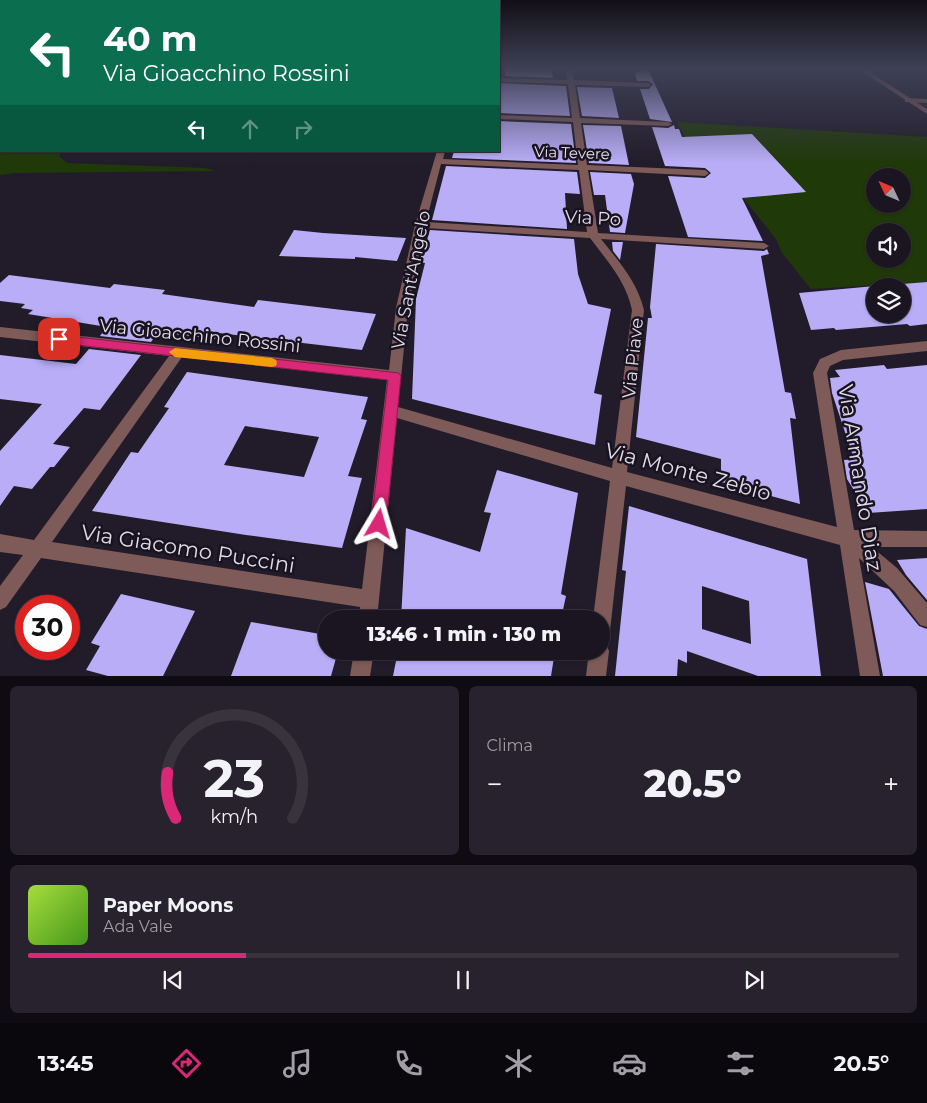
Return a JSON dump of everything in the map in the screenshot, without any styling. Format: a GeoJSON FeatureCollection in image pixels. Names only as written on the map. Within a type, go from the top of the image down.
{"type":"FeatureCollection","features":[{"type":"Feature","properties":{"kind":"street"},"geometry":{"type":"LineString","coordinates":[[572,101],[593,236]]}},
{"type":"Feature","properties":{"kind":"street"},"geometry":{"type":"LineString","coordinates":[[909,101],[927,112]]}},
{"type":"Feature","properties":{"kind":"street"},"geometry":{"type":"LineString","coordinates":[[500,117],[668,124]]}},
{"type":"Feature","properties":{"kind":"street","name":"Via Sant'Angelo"},"geometry":{"type":"LineString","coordinates":[[369,610],[402,308],[420,226],[441,152]]}},
{"type":"Feature","properties":{"kind":"street","name":"Via Tevere"},"geometry":{"type":"LineString","coordinates":[[438,161],[705,173]]}},
{"type":"Feature","properties":{"kind":"street","name":"Via Po"},"geometry":{"type":"LineString","coordinates":[[420,226],[764,246]]}},
{"type":"Feature","properties":{"kind":"street","name":"Via Piave"},"geometry":{"type":"LineString","coordinates":[[593,236],[628,281],[637,302],[637,320],[620,477],[604,610]]}},
{"type":"Feature","properties":{"kind":"street","name":"Via Gioacchino Rossini"},"geometry":{"type":"LineString","coordinates":[[0,332],[395,376]]}},
{"type":"Feature","properties":{"kind":"street","name":"Via Armando Diaz"},"geometry":{"type":"LineString","coordinates":[[870,676],[820,379],[822,367],[831,359],[842,355],[927,346]]}},
{"type":"Feature","properties":{"kind":"street"},"geometry":{"type":"LineString","coordinates":[[0,602],[36,549],[178,353]]}},
{"type":"Feature","properties":{"kind":"street","name":"Via Monte Zebio"},"geometry":{"type":"LineString","coordinates":[[392,411],[441,427],[846,538],[927,539]]}},
{"type":"Feature","properties":{"kind":"street"},"geometry":{"type":"LineString","coordinates":[[846,538],[891,573],[927,618]]}},
{"type":"Feature","properties":{"kind":"street","name":"Via Giacomo Puccini"},"geometry":{"type":"LineString","coordinates":[[0,543],[370,599]]}},
{"type":"Feature","properties":{"kind":"street"},"geometry":{"type":"LineString","coordinates":[[360,676],[363,660]]}},
{"type":"Feature","properties":{"kind":"street"},"geometry":{"type":"LineString","coordinates":[[596,676],[598,660]]}},
{"type":"Feature","properties":{"kind":"green space"},"geometry":{"type":"Polygon","coordinates":[[[677,122],[927,137],[927,282],[911,283],[911,278],[866,278],[866,286],[811,289],[782,253],[776,239],[720,169],[701,168],[677,122]]]}},
{"type":"Feature","properties":{"kind":"green space"},"geometry":{"type":"Polygon","coordinates":[[[0,152],[61,152],[59,156],[67,163],[205,168],[216,171],[15,173],[0,175],[0,152]]]}},
{"type":"Feature","properties":{"kind":"building"},"geometry":{"type":"Polygon","coordinates":[[[500,101],[568,101],[570,116],[500,113],[500,101]]]}},
{"type":"Feature","properties":{"kind":"building"},"geometry":{"type":"Polygon","coordinates":[[[579,101],[615,101],[619,118],[582,116],[579,101]]]}},
{"type":"Feature","properties":{"kind":"building"},"geometry":{"type":"Polygon","coordinates":[[[644,101],[662,101],[672,122],[650,119],[644,101]]]}},
{"type":"Feature","properties":{"kind":"building"},"geometry":{"type":"Polygon","coordinates":[[[500,121],[571,124],[576,163],[452,158],[454,152],[500,152],[500,121]]]}},
{"type":"Feature","properties":{"kind":"building"},"geometry":{"type":"Polygon","coordinates":[[[583,125],[621,126],[629,165],[589,163],[583,125]]]}},
{"type":"Feature","properties":{"kind":"building"},"geometry":{"type":"Polygon","coordinates":[[[674,125],[675,129],[679,129],[682,137],[752,134],[806,192],[742,198],[763,241],[688,237],[668,176],[705,178],[711,173],[705,168],[665,166],[652,127],[668,128],[674,125]]]}},
{"type":"Feature","properties":{"kind":"building"},"geometry":{"type":"Polygon","coordinates":[[[446,166],[577,172],[580,194],[565,193],[567,229],[432,220],[446,166]]]}},
{"type":"Feature","properties":{"kind":"building"},"geometry":{"type":"Polygon","coordinates":[[[590,172],[631,174],[634,184],[625,233],[610,232],[605,195],[594,195],[590,172]]]}},
{"type":"Feature","properties":{"kind":"building"},"geometry":{"type":"Polygon","coordinates":[[[294,230],[406,238],[397,261],[355,257],[355,259],[279,256],[294,230]]]}},
{"type":"Feature","properties":{"kind":"building"},"geometry":{"type":"Polygon","coordinates":[[[430,230],[574,239],[578,274],[588,304],[611,309],[594,393],[602,395],[595,445],[412,399],[416,299],[425,263],[420,262],[424,240],[427,240],[430,230]]]}},
{"type":"Feature","properties":{"kind":"building"},"geometry":{"type":"Polygon","coordinates":[[[612,242],[623,242],[620,260],[613,251],[612,242]]]}},
{"type":"Feature","properties":{"kind":"building"},"geometry":{"type":"Polygon","coordinates":[[[656,244],[764,251],[767,249],[769,254],[761,256],[785,392],[791,393],[796,419],[790,418],[800,504],[721,482],[721,459],[636,437],[648,318],[652,318],[650,307],[656,244]]]}},
{"type":"Feature","properties":{"kind":"building"},"geometry":{"type":"Polygon","coordinates":[[[9,275],[110,288],[114,284],[165,290],[162,294],[254,307],[258,300],[376,314],[362,350],[219,333],[215,339],[158,332],[151,342],[100,336],[107,327],[28,314],[33,310],[21,308],[25,304],[0,301],[0,283],[9,275]]]}},
{"type":"Feature","properties":{"kind":"building"},"geometry":{"type":"Polygon","coordinates":[[[927,282],[927,324],[811,330],[799,293],[866,287],[866,323],[911,323],[911,283],[927,282]]]}},
{"type":"Feature","properties":{"kind":"building"},"geometry":{"type":"Polygon","coordinates":[[[89,349],[141,355],[100,410],[84,408],[53,444],[70,447],[54,467],[50,467],[32,489],[14,486],[0,506],[0,451],[42,404],[0,399],[0,355],[76,364],[89,349]]]}},
{"type":"Feature","properties":{"kind":"building"},"geometry":{"type":"Polygon","coordinates":[[[884,365],[887,369],[927,365],[927,509],[868,513],[847,479],[844,460],[854,459],[832,393],[830,378],[840,377],[835,370],[884,365]]]}},
{"type":"Feature","properties":{"kind":"building"},"geometry":{"type":"Polygon","coordinates":[[[187,372],[368,397],[361,419],[367,420],[348,476],[362,478],[342,548],[92,511],[131,452],[138,453],[169,408],[164,407],[187,372]],[[245,426],[224,465],[304,477],[319,437],[245,426]]]}},
{"type":"Feature","properties":{"kind":"building"},"geometry":{"type":"Polygon","coordinates":[[[497,470],[578,493],[561,594],[566,596],[563,610],[401,610],[406,528],[480,552],[491,513],[484,512],[497,470]]]}},
{"type":"Feature","properties":{"kind":"building"},"geometry":{"type":"Polygon","coordinates":[[[629,506],[807,559],[821,676],[758,676],[687,651],[687,663],[678,659],[677,676],[615,676],[626,571],[622,570],[629,506]],[[702,586],[702,629],[751,644],[749,601],[702,586]]]}},
{"type":"Feature","properties":{"kind":"building"},"geometry":{"type":"Polygon","coordinates":[[[927,558],[927,600],[906,575],[897,560],[927,558]]]}},
{"type":"Feature","properties":{"kind":"building"},"geometry":{"type":"Polygon","coordinates":[[[865,582],[889,589],[919,626],[927,629],[927,676],[883,676],[865,582]]]}},
{"type":"Feature","properties":{"kind":"building"},"geometry":{"type":"Polygon","coordinates":[[[121,594],[195,611],[163,676],[108,676],[86,670],[100,646],[91,643],[121,594]]]}},
{"type":"Feature","properties":{"kind":"building"},"geometry":{"type":"Polygon","coordinates":[[[251,622],[318,634],[318,660],[335,660],[331,676],[231,676],[251,622]]]}},
{"type":"Feature","properties":{"kind":"building"},"geometry":{"type":"Polygon","coordinates":[[[396,660],[554,660],[551,676],[393,676],[396,660]]]}},
{"type":"Feature","properties":{"kind":"slow traffic"},"geometry":{"type":"LineString","coordinates":[[175,352],[272,363]]}},
{"type":"Feature","properties":{"kind":"route"},"geometry":{"type":"LineString","coordinates":[[59,339],[395,376],[379,524]]}}]}
